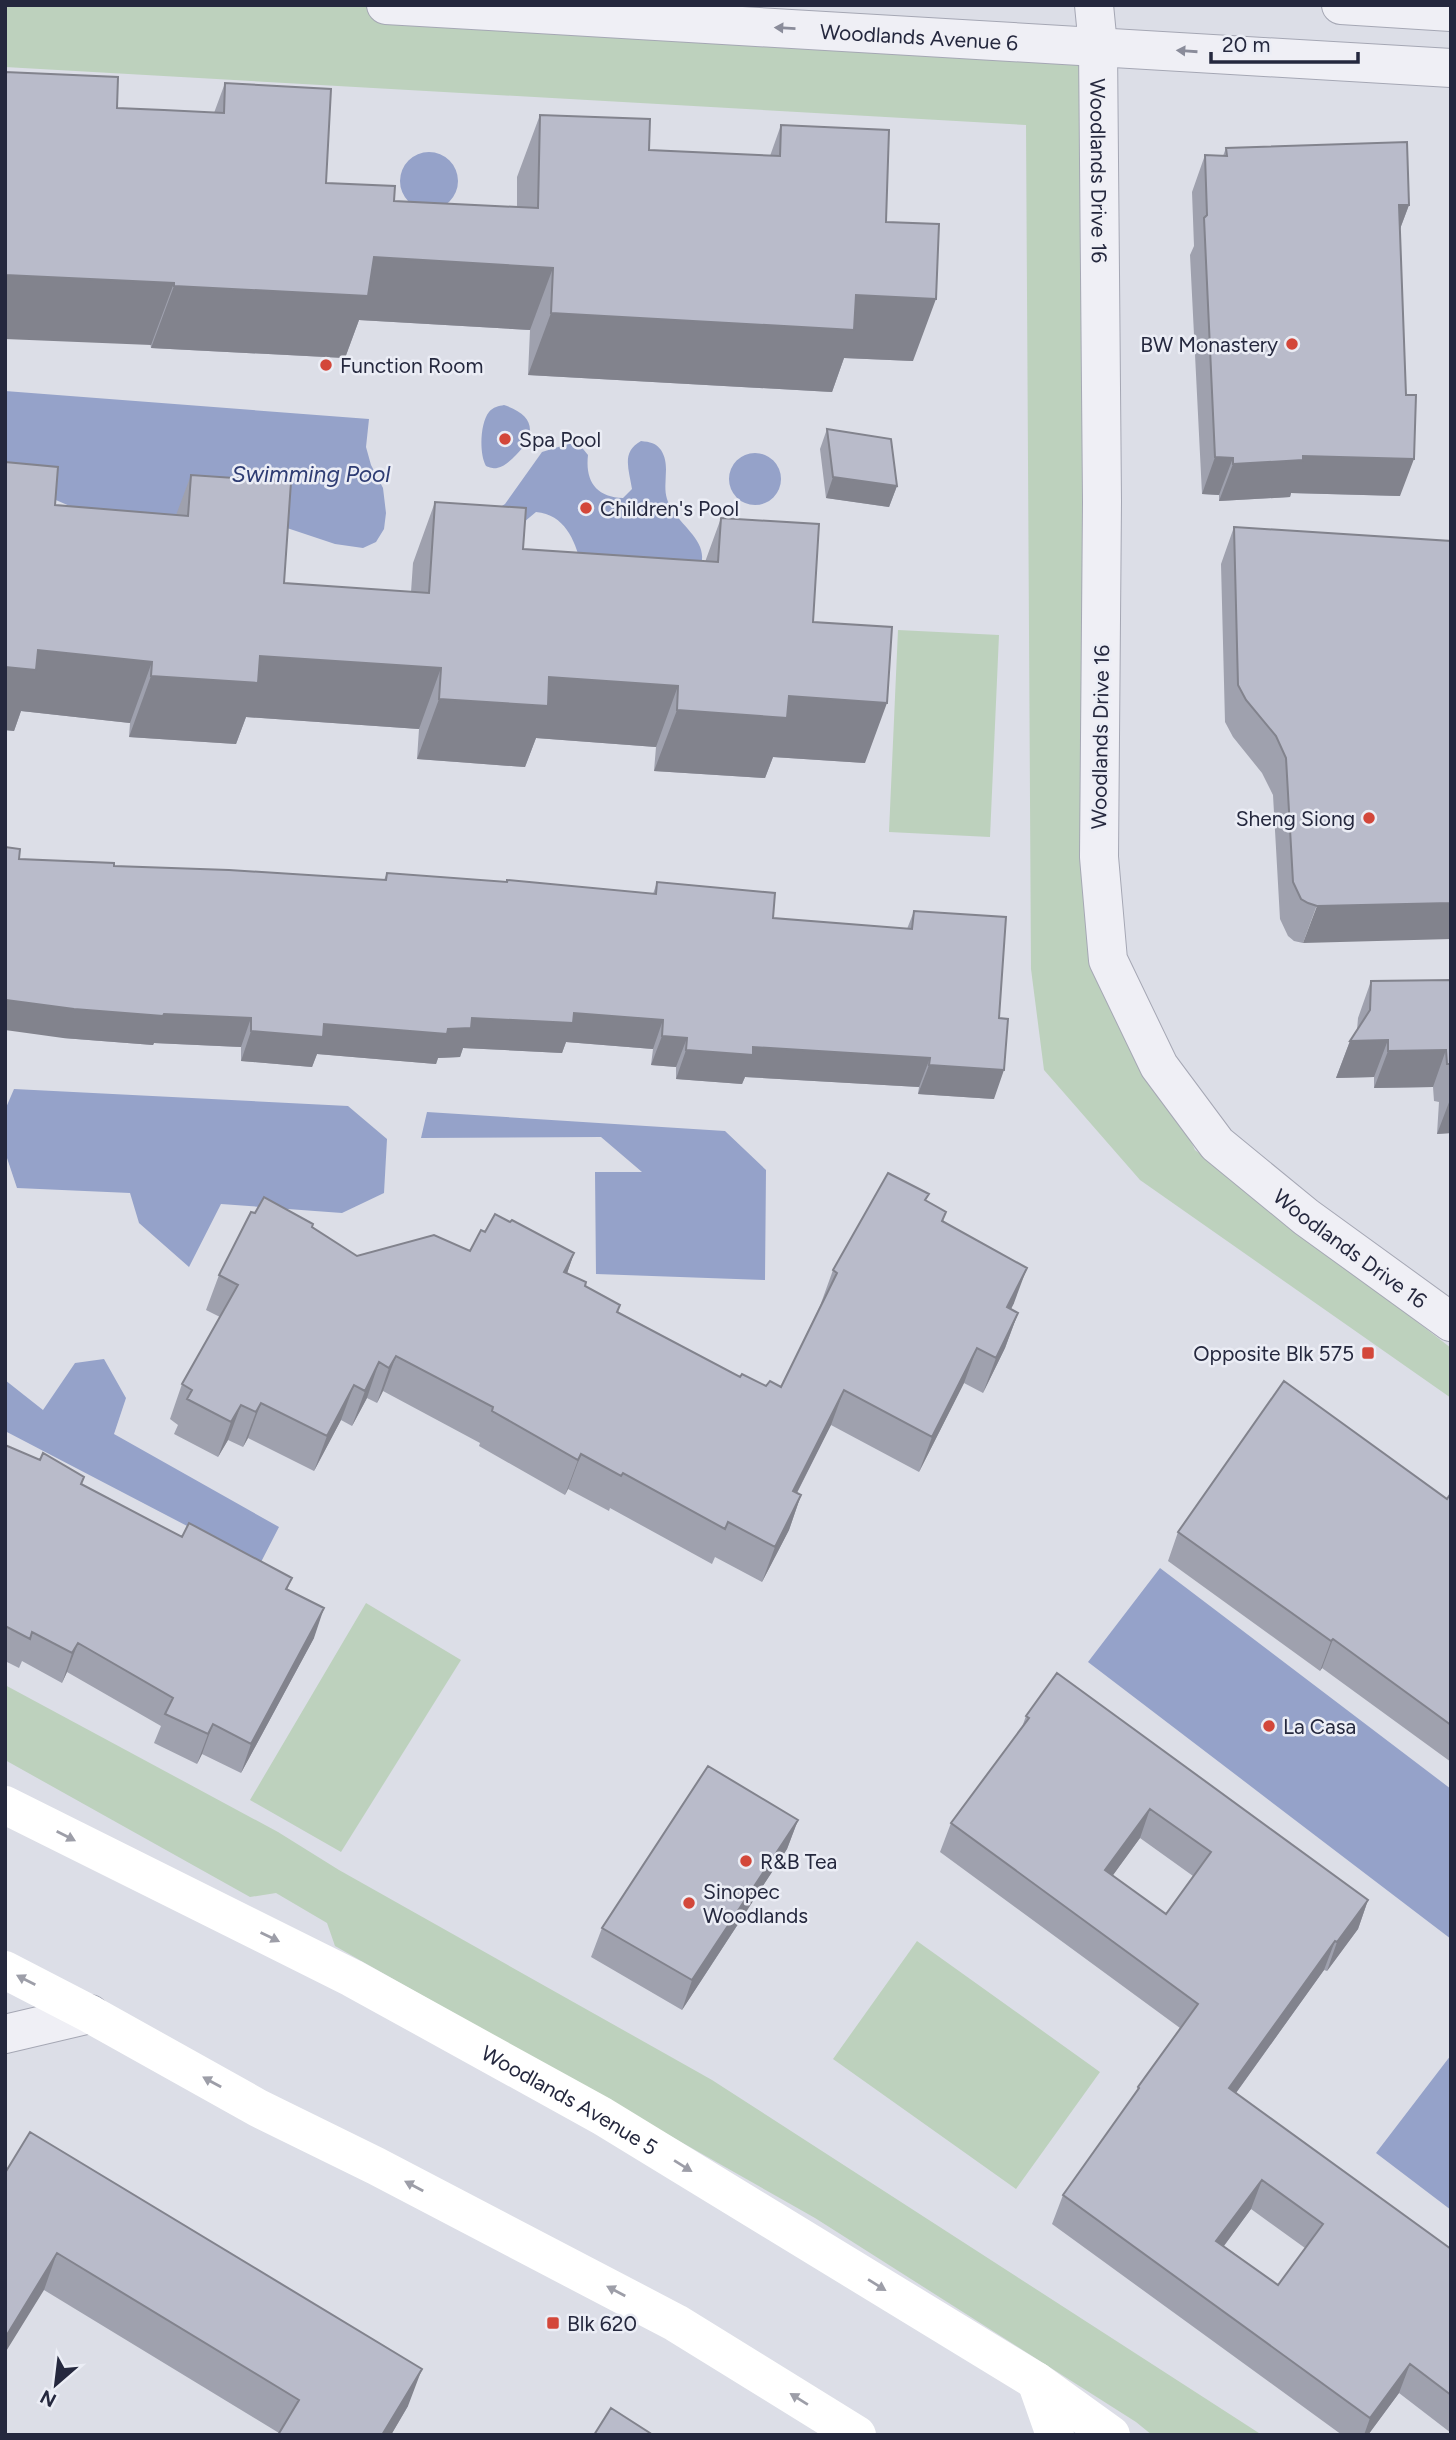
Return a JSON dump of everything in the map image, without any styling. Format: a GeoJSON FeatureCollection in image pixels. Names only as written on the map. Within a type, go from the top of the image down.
{"type":"FeatureCollection","features":[{"type":"Feature","properties":{"kind":"main road","name":"Woodlands Avenue 5"},"geometry":{"type":"LineString","coordinates":[[5,1805],[352,1978],[602,2116],[1036,2381],[1111,2435]]}},
{"type":"Feature","properties":{"kind":"main road"},"geometry":{"type":"LineString","coordinates":[[5,1970],[258,2108],[376,2166],[676,2322],[857,2435]]}},
{"type":"Feature","properties":{"kind":"main road"},"geometry":{"type":"LineString","coordinates":[[1036,2381],[1055,2435]]}},
{"type":"Feature","properties":{"kind":"street","name":"Woodlands Avenue 6"},"geometry":{"type":"LineString","coordinates":[[386,5],[1451,68]]}},
{"type":"Feature","properties":{"kind":"street","name":"Woodlands Drive 16"},"geometry":{"type":"LineString","coordinates":[[1094,5],[1098,46],[1102,502],[1099,857],[1108,960],[1158,1066],[1217,1144],[1306,1217],[1451,1322]]}},
{"type":"Feature","properties":{"kind":"street"},"geometry":{"type":"LineString","coordinates":[[1341,5],[1451,12]]}},
{"type":"Feature","properties":{"kind":"street"},"geometry":{"type":"LineString","coordinates":[[5,2034],[90,2014]]}},
{"type":"Feature","properties":{"kind":"green space"},"geometry":{"type":"Polygon","coordinates":[[[5,5],[365,5],[1090,54],[1097,857],[1156,1065],[1195,1150],[1451,1348],[1451,1398],[1140,1180],[1044,1070],[1031,969],[1026,125],[5,67],[5,5]]]}},
{"type":"Feature","properties":{"kind":"green space"},"geometry":{"type":"Polygon","coordinates":[[[898,630],[999,635],[990,837],[889,832],[898,630]]]}},
{"type":"Feature","properties":{"kind":"green space"},"geometry":{"type":"Polygon","coordinates":[[[366,1603],[461,1660],[341,1852],[250,1800],[366,1603]]]}},
{"type":"Feature","properties":{"kind":"green space"},"geometry":{"type":"Polygon","coordinates":[[[5,1685],[278,1832],[339,1870],[712,2080],[1262,2435],[1152,2435],[1136,2422],[815,2218],[335,1946],[327,1923],[276,1893],[250,1897],[5,1760],[5,1685]]]}},
{"type":"Feature","properties":{"kind":"green space"},"geometry":{"type":"Polygon","coordinates":[[[917,1941],[1100,2072],[1016,2189],[833,2059],[917,1941]]]}},
{"type":"Feature","properties":{"kind":"water"},"geometry":{"type":"Polygon","coordinates":[[[429,152],[440,154],[453,165],[458,181],[456,192],[445,205],[429,210],[418,208],[405,197],[400,181],[402,170],[413,157],[429,152]]]}},
{"type":"Feature","properties":{"kind":"water","name":"Swimming Pool"},"geometry":{"type":"Polygon","coordinates":[[[5,391],[369,419],[366,447],[371,465],[383,488],[386,513],[384,529],[376,542],[363,548],[335,544],[266,521],[77,509],[51,498],[5,491],[5,391]]]}},
{"type":"Feature","properties":{"kind":"water","name":"Spa Pool"},"geometry":{"type":"Polygon","coordinates":[[[504,405],[527,419],[530,432],[523,447],[514,457],[502,466],[493,468],[486,466],[484,461],[482,431],[489,412],[504,405]]]}},
{"type":"Feature","properties":{"kind":"water","name":"Children's Pool"},"geometry":{"type":"Polygon","coordinates":[[[641,441],[655,444],[664,456],[667,499],[697,541],[702,559],[699,570],[581,563],[567,530],[554,518],[536,512],[518,527],[491,513],[505,504],[542,452],[568,444],[579,444],[588,455],[588,473],[599,491],[623,498],[632,489],[629,456],[635,445],[641,441]]]}},
{"type":"Feature","properties":{"kind":"water"},"geometry":{"type":"Polygon","coordinates":[[[755,453],[765,455],[773,461],[779,469],[779,489],[773,497],[765,503],[755,505],[745,503],[737,497],[731,489],[729,479],[731,469],[737,461],[745,455],[755,453]]]}},
{"type":"Feature","properties":{"kind":"water"},"geometry":{"type":"Polygon","coordinates":[[[14,1089],[348,1106],[387,1139],[384,1193],[342,1213],[221,1204],[189,1267],[139,1223],[130,1193],[17,1188],[5,1152],[5,1110],[14,1089]]]}},
{"type":"Feature","properties":{"kind":"water"},"geometry":{"type":"Polygon","coordinates":[[[427,1112],[725,1131],[766,1170],[765,1280],[596,1274],[595,1172],[642,1172],[601,1137],[421,1138],[427,1112]]]}},
{"type":"Feature","properties":{"kind":"water"},"geometry":{"type":"Polygon","coordinates":[[[104,1359],[126,1398],[114,1434],[279,1527],[260,1564],[5,1431],[5,1380],[43,1410],[75,1363],[104,1359]]]}},
{"type":"Feature","properties":{"kind":"water","name":"La Casa"},"geometry":{"type":"Polygon","coordinates":[[[1160,1568],[1451,1789],[1451,1939],[1088,1662],[1160,1568]]]}},
{"type":"Feature","properties":{"kind":"water"},"geometry":{"type":"Polygon","coordinates":[[[1451,2055],[1451,2210],[1376,2153],[1451,2055]]]}},
{"type":"Feature","properties":{"kind":"building"},"geometry":{"type":"Polygon","coordinates":[[[5,72],[118,77],[117,108],[224,113],[225,83],[331,89],[326,183],[395,186],[394,201],[538,208],[540,115],[650,119],[649,150],[780,156],[781,125],[889,130],[886,222],[939,224],[936,299],[856,295],[854,330],[551,313],[553,268],[374,257],[368,296],[5,275],[5,72]]]}},
{"type":"Feature","properties":{"kind":"building","name":"BW Monastery"},"geometry":{"type":"Polygon","coordinates":[[[1407,142],[1409,205],[1399,205],[1406,395],[1416,395],[1414,459],[1303,456],[1303,460],[1233,464],[1233,458],[1215,457],[1204,218],[1207,215],[1205,155],[1227,156],[1226,148],[1407,142]]]}},
{"type":"Feature","properties":{"kind":"building"},"geometry":{"type":"Polygon","coordinates":[[[827,429],[891,439],[897,486],[833,477],[827,429]]]}},
{"type":"Feature","properties":{"kind":"building"},"geometry":{"type":"Polygon","coordinates":[[[5,462],[58,467],[55,505],[188,516],[191,475],[291,482],[284,583],[429,593],[435,502],[526,508],[523,549],[718,562],[721,518],[819,524],[813,622],[892,627],[887,703],[789,696],[787,718],[677,710],[678,686],[549,677],[548,706],[439,699],[441,668],[260,656],[258,683],[151,676],[152,662],[38,650],[36,670],[5,667],[5,462]]]}},
{"type":"Feature","properties":{"kind":"building"},"geometry":{"type":"Polygon","coordinates":[[[1234,527],[1451,541],[1451,903],[1317,906],[1301,899],[1293,882],[1286,758],[1276,736],[1246,700],[1238,685],[1234,527]]]}},
{"type":"Feature","properties":{"kind":"building"},"geometry":{"type":"Polygon","coordinates":[[[5,847],[20,849],[19,859],[114,863],[114,866],[386,880],[387,873],[507,880],[656,894],[657,882],[775,893],[773,918],[912,929],[914,911],[1006,917],[999,1018],[1008,1019],[1004,1070],[929,1065],[930,1058],[753,1047],[753,1055],[686,1050],[687,1038],[662,1036],[663,1020],[574,1013],[573,1023],[472,1018],[471,1028],[448,1029],[447,1034],[324,1024],[323,1037],[251,1031],[251,1018],[163,1016],[74,1009],[7,1000],[5,1014],[5,847]]]}},
{"type":"Feature","properties":{"kind":"building"},"geometry":{"type":"Polygon","coordinates":[[[1451,980],[1451,1064],[1447,1064],[1446,1050],[1388,1051],[1388,1040],[1350,1041],[1370,1010],[1371,981],[1451,980]]]}},
{"type":"Feature","properties":{"kind":"building"},"geometry":{"type":"Polygon","coordinates":[[[888,1173],[929,1194],[925,1200],[946,1212],[942,1221],[1027,1268],[1007,1307],[1018,1313],[996,1358],[977,1348],[932,1437],[844,1390],[793,1491],[801,1495],[775,1547],[728,1522],[725,1529],[623,1473],[621,1476],[581,1454],[578,1460],[492,1411],[493,1407],[396,1356],[389,1368],[379,1362],[365,1391],[354,1385],[327,1436],[261,1403],[256,1412],[241,1405],[231,1422],[187,1399],[192,1390],[182,1384],[238,1285],[219,1275],[251,1212],[255,1213],[264,1197],[313,1224],[312,1227],[357,1256],[434,1235],[470,1251],[481,1230],[485,1232],[495,1214],[510,1222],[512,1220],[574,1253],[564,1272],[586,1282],[585,1286],[620,1305],[617,1312],[740,1377],[742,1374],[766,1386],[770,1381],[781,1387],[837,1273],[833,1270],[888,1173]]]}},
{"type":"Feature","properties":{"kind":"building"},"geometry":{"type":"Polygon","coordinates":[[[1284,1381],[1447,1499],[1449,1496],[1451,1498],[1451,1725],[1333,1639],[1331,1641],[1178,1532],[1284,1381]]]}},
{"type":"Feature","properties":{"kind":"building"},"geometry":{"type":"Polygon","coordinates":[[[5,1445],[40,1460],[43,1453],[84,1477],[81,1484],[182,1537],[189,1523],[292,1578],[286,1589],[324,1608],[251,1744],[213,1724],[208,1734],[165,1714],[173,1698],[78,1643],[72,1653],[32,1632],[30,1639],[5,1626],[5,1445]]]}},
{"type":"Feature","properties":{"kind":"building"},"geometry":{"type":"Polygon","coordinates":[[[1057,1673],[1368,1900],[1337,1942],[1335,1941],[1229,2088],[1451,2249],[1451,2395],[1410,2364],[1370,2418],[1063,2195],[1198,2004],[951,1823],[1029,1718],[1026,1716],[1057,1673]],[[1150,1809],[1105,1870],[1166,1914],[1211,1852],[1150,1809]],[[1262,2180],[1216,2241],[1278,2285],[1323,2224],[1262,2180]]]}},
{"type":"Feature","properties":{"kind":"building","name":"Sinopec Woodlands"},"geometry":{"type":"Polygon","coordinates":[[[708,1766],[798,1820],[692,1980],[602,1928],[708,1766]]]}},
{"type":"Feature","properties":{"kind":"building"},"geometry":{"type":"Polygon","coordinates":[[[30,2132],[422,2369],[382,2435],[278,2435],[299,2400],[57,2253],[5,2338],[5,2173],[30,2132]]]}},
{"type":"Feature","properties":{"kind":"building"},"geometry":{"type":"Polygon","coordinates":[[[611,2408],[653,2435],[594,2435],[611,2408]]]}},
{"type":"Feature","properties":{"kind":"place","name":"BW Monastery"},"geometry":{"type":"Point","coordinates":[1292,344]}},
{"type":"Feature","properties":{"kind":"place","name":"Function Room"},"geometry":{"type":"Point","coordinates":[326,365]}},
{"type":"Feature","properties":{"kind":"place","name":"Spa Pool"},"geometry":{"type":"Point","coordinates":[505,439]}},
{"type":"Feature","properties":{"kind":"place","name":"Children's Pool"},"geometry":{"type":"Point","coordinates":[586,508]}},
{"type":"Feature","properties":{"kind":"place","name":"Sheng Siong"},"geometry":{"type":"Point","coordinates":[1369,818]}},
{"type":"Feature","properties":{"kind":"place","name":"Opposite Blk 575"},"geometry":{"type":"Point","coordinates":[1368,1353]}},
{"type":"Feature","properties":{"kind":"place","name":"La Casa"},"geometry":{"type":"Point","coordinates":[1269,1726]}},
{"type":"Feature","properties":{"kind":"place","name":"R&B Tea"},"geometry":{"type":"Point","coordinates":[746,1861]}},
{"type":"Feature","properties":{"kind":"place","name":"Sinopec Woodlands"},"geometry":{"type":"Point","coordinates":[689,1903]}},
{"type":"Feature","properties":{"kind":"place","name":"Blk 620"},"geometry":{"type":"Point","coordinates":[553,2323]}}]}
